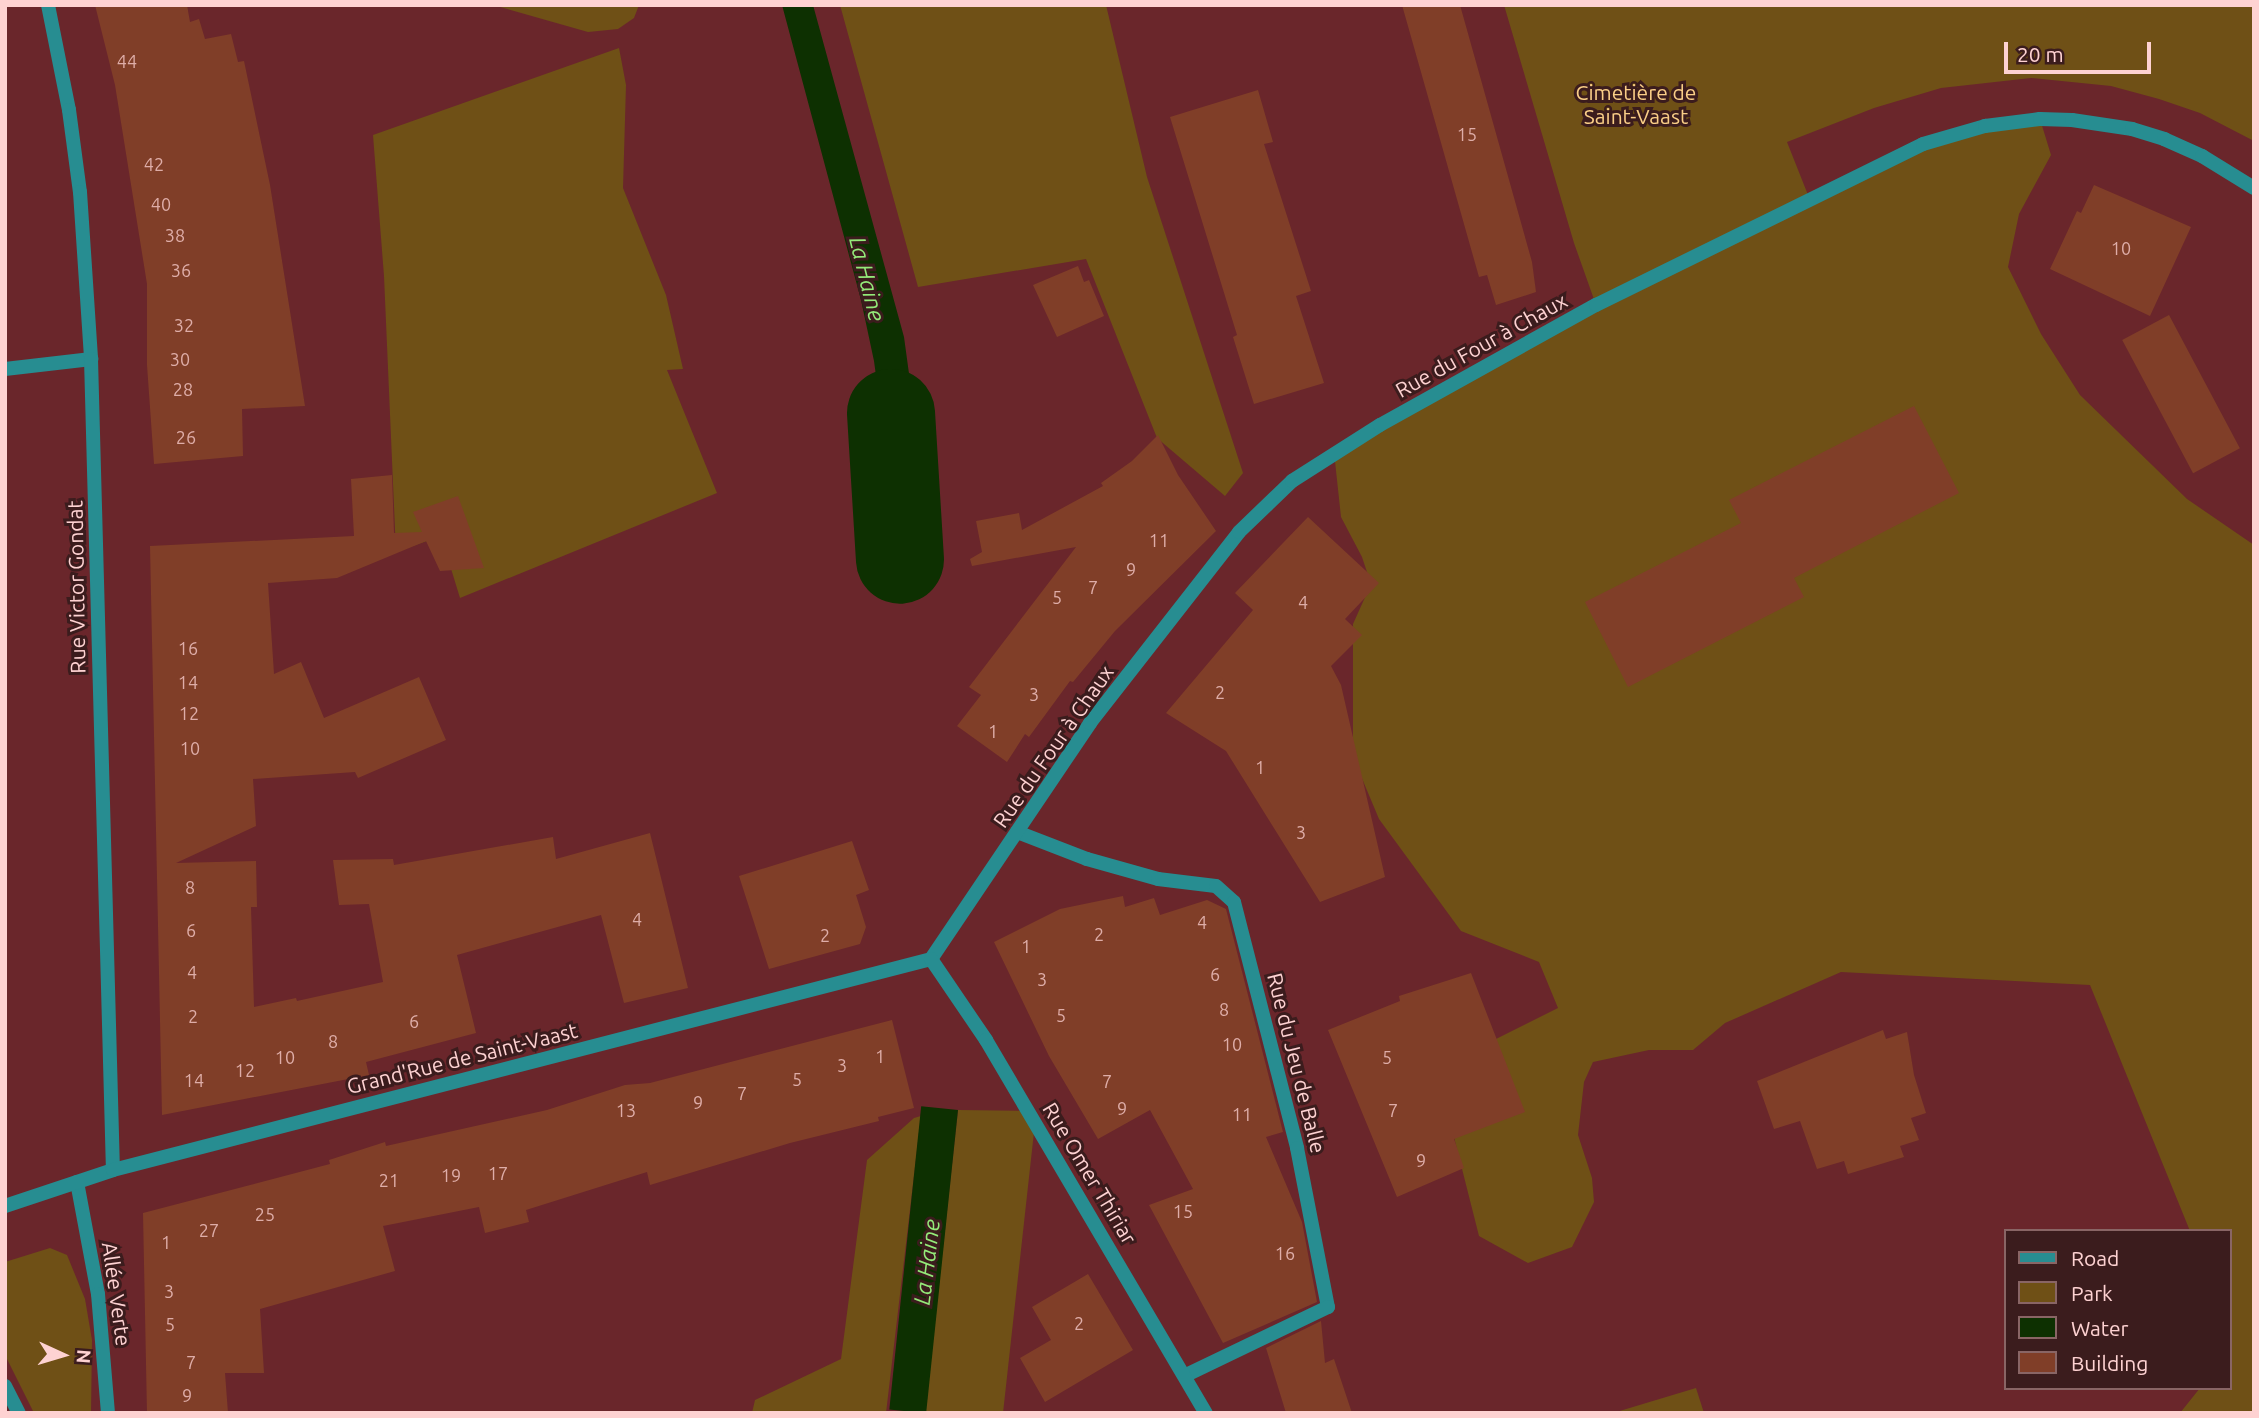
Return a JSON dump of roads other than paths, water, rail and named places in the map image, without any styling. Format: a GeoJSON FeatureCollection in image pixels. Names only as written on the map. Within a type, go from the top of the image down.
{"type":"FeatureCollection","features":[{"type":"Feature","properties":{"kind":"street","name":"Rue Victor Gondat"},"geometry":{"type":"LineString","coordinates":[[48,5],[69,110],[80,192],[90,359],[113,1170]]}},
{"type":"Feature","properties":{"kind":"street","name":"Rue du Four à Chaux"},"geometry":{"type":"LineString","coordinates":[[931,959],[1090,723],[1256,513],[1292,481],[1334,452],[1596,305],[1923,144],[1986,126],[2061,120],[2132,129],[2164,139],[2202,156],[2254,188]]}},
{"type":"Feature","properties":{"kind":"street"},"geometry":{"type":"LineString","coordinates":[[5,369],[90,359]]}},
{"type":"Feature","properties":{"kind":"street","name":"Rue du Jeu de Balle"},"geometry":{"type":"LineString","coordinates":[[1017,832],[1087,859],[1158,879],[1216,886],[1227,892],[1234,902],[1297,1148],[1328,1307],[1325,1311],[1186,1375]]}},
{"type":"Feature","properties":{"kind":"street","name":"Grand'Rue de Saint-Vaast"},"geometry":{"type":"LineString","coordinates":[[5,1206],[113,1170],[931,959]]}},
{"type":"Feature","properties":{"kind":"street","name":"Rue Omer Thiriar"},"geometry":{"type":"LineString","coordinates":[[931,959],[986,1040],[1206,1413]]}},
{"type":"Feature","properties":{"kind":"street","name":"Allée Verte"},"geometry":{"type":"LineString","coordinates":[[77,1182],[98,1294],[108,1413]]}},
{"type":"Feature","properties":{"kind":"street"},"geometry":{"type":"LineString","coordinates":[[5,1386],[19,1413]]}},
{"type":"Feature","properties":{"kind":"water"},"geometry":{"type":"Polygon","coordinates":[[[782,5],[813,5],[904,337],[910,381],[915,532],[886,534],[880,405],[874,361],[861,300],[782,5]]]}},
{"type":"Feature","properties":{"kind":"water"},"geometry":{"type":"Polygon","coordinates":[[[921,1106],[958,1110],[926,1413],[889,1409],[921,1106]]]}},
{"type":"Feature","properties":{"kind":"waterway","name":"La Haine"},"geometry":{"type":"LineString","coordinates":[[891,413],[900,560]]}},
{"type":"Feature","properties":{"kind":"park label","name":"Cimetière de Saint-Vaast"},"geometry":{"type":"Point","coordinates":[1636,104]}}]}
